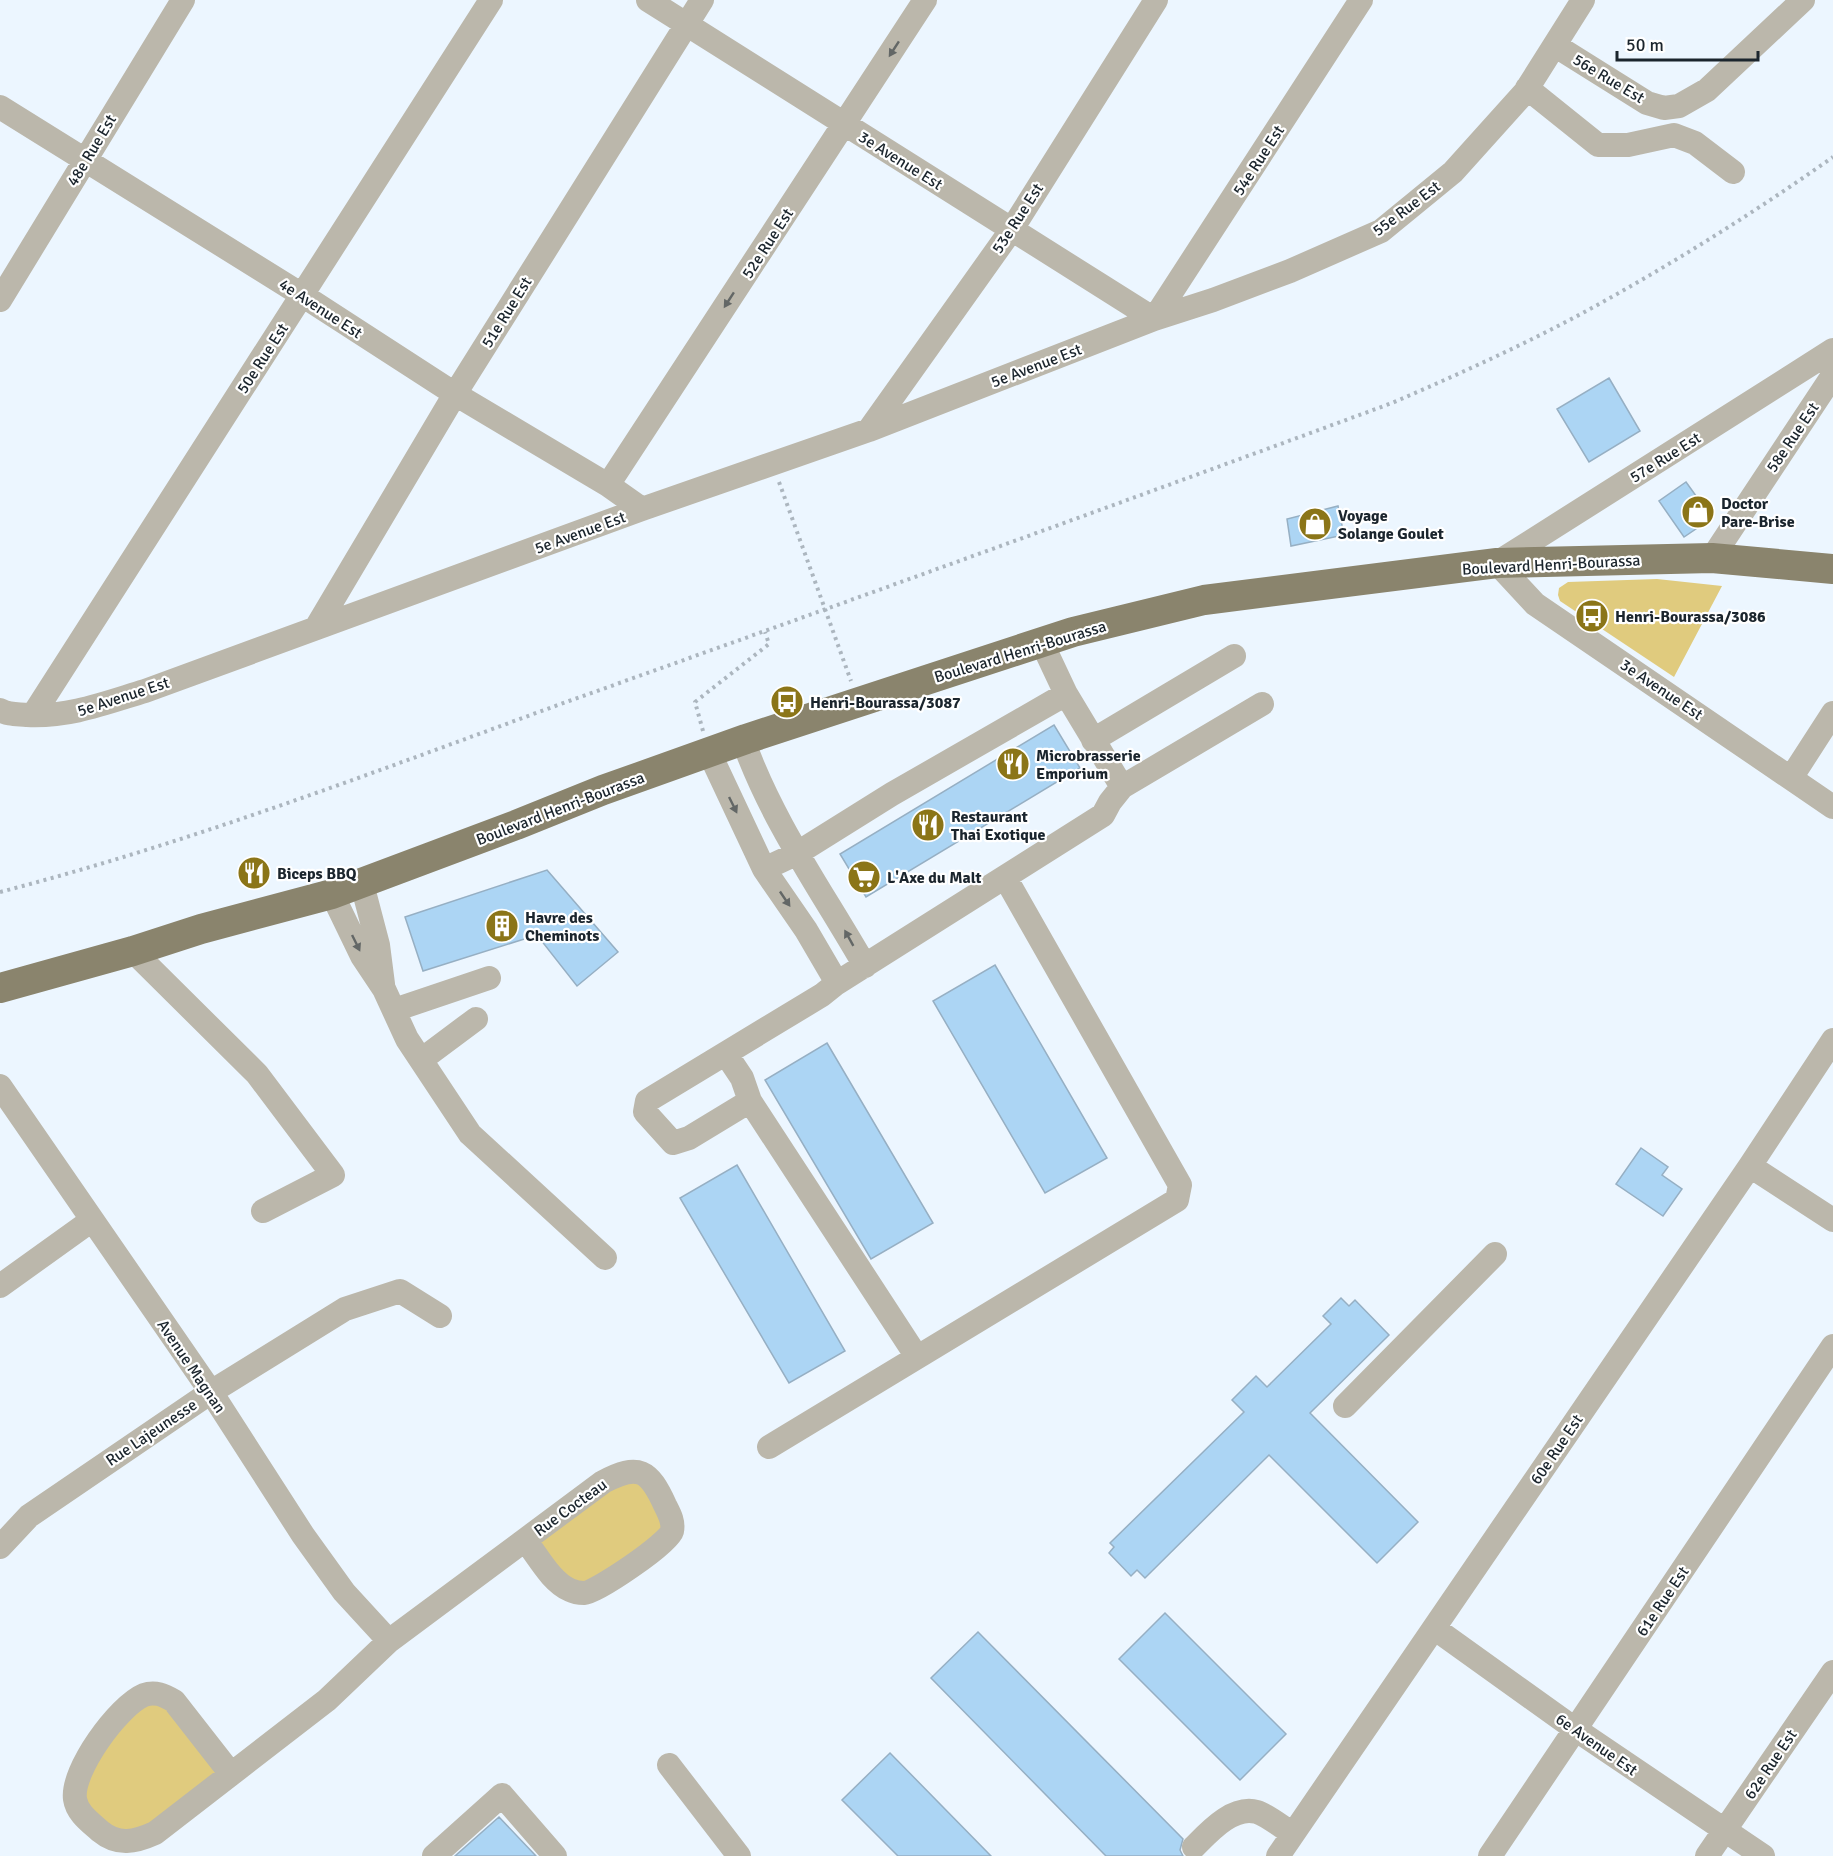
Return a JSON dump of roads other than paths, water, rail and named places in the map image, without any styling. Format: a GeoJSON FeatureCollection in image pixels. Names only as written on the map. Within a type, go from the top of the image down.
{"type":"FeatureCollection","features":[{"type":"Feature","properties":{"kind":"main road","name":"Boulevard Henri-Bourassa"},"geometry":{"type":"LineString","coordinates":[[0,988],[133,951],[201,929],[332,894],[603,790],[743,740],[1074,632],[1204,600],[1497,563],[1712,558],[1833,569]]}},
{"type":"Feature","properties":{"kind":"street","name":"48e Rue Est"},"geometry":{"type":"LineString","coordinates":[[0,300],[183,0]]}},
{"type":"Feature","properties":{"kind":"street","name":"50e Rue Est"},"geometry":{"type":"LineString","coordinates":[[33,715],[491,0]]}},
{"type":"Feature","properties":{"kind":"street","name":"3e Avenue Est"},"geometry":{"type":"LineString","coordinates":[[648,0],[1154,319]]}},
{"type":"Feature","properties":{"kind":"street","name":"51e Rue Est"},"geometry":{"type":"LineString","coordinates":[[316,628],[455,394],[702,0]]}},
{"type":"Feature","properties":{"kind":"street","name":"52e Rue Est"},"geometry":{"type":"LineString","coordinates":[[608,485],[926,0]]}},
{"type":"Feature","properties":{"kind":"street","name":"53e Rue Est"},"geometry":{"type":"LineString","coordinates":[[869,429],[1012,229],[1156,0]]}},
{"type":"Feature","properties":{"kind":"street","name":"54e Rue Est"},"geometry":{"type":"LineString","coordinates":[[1154,319],[1361,0]]}},
{"type":"Feature","properties":{"kind":"street","name":"55e Rue Est"},"geometry":{"type":"LineString","coordinates":[[1154,319],[1290,271],[1382,231],[1453,172],[1527,88],[1556,46],[1583,0]]}},
{"type":"Feature","properties":{"kind":"street"},"geometry":{"type":"LineString","coordinates":[[1674,135],[1674,107],[1707,90],[1803,0]]}},
{"type":"Feature","properties":{"kind":"street","name":"56e Rue Est"},"geometry":{"type":"LineString","coordinates":[[1556,46],[1647,103],[1664,108],[1674,107]]}},
{"type":"Feature","properties":{"kind":"street"},"geometry":{"type":"LineString","coordinates":[[1527,88],[1598,146],[1628,146],[1674,135],[1695,143],[1733,172]]}},
{"type":"Feature","properties":{"kind":"street","name":"4e Avenue Est"},"geometry":{"type":"LineString","coordinates":[[0,107],[302,295],[455,394],[608,485],[642,509]]}},
{"type":"Feature","properties":{"kind":"street","name":"5e Avenue Est"},"geometry":{"type":"LineString","coordinates":[[0,710],[6,714],[71,714],[145,691],[642,509],[772,465],[1154,319]]}},
{"type":"Feature","properties":{"kind":"street","name":"57e Rue Est"},"geometry":{"type":"LineString","coordinates":[[1497,563],[1833,350]]}},
{"type":"Feature","properties":{"kind":"street","name":"58e Rue Est"},"geometry":{"type":"LineString","coordinates":[[1712,558],[1833,375]]}},
{"type":"Feature","properties":{"kind":"street","name":"3e Avenue Est"},"geometry":{"type":"LineString","coordinates":[[1497,563],[1535,604],[1833,807]]}},
{"type":"Feature","properties":{"kind":"street"},"geometry":{"type":"LineString","coordinates":[[1042,643],[1066,694],[1122,788]]}},
{"type":"Feature","properties":{"kind":"street"},"geometry":{"type":"LineString","coordinates":[[1093,740],[1234,656]]}},
{"type":"Feature","properties":{"kind":"street"},"geometry":{"type":"LineString","coordinates":[[764,869],[796,854],[892,794],[1066,694]]}},
{"type":"Feature","properties":{"kind":"street"},"geometry":{"type":"LineString","coordinates":[[750,1101],[689,1138],[673,1143],[645,1112],[647,1101],[822,994],[1103,815],[1122,788],[1262,704]]}},
{"type":"Feature","properties":{"kind":"street"},"geometry":{"type":"LineString","coordinates":[[1791,778],[1833,713]]}},
{"type":"Feature","properties":{"kind":"street"},"geometry":{"type":"LineString","coordinates":[[743,740],[756,777],[796,854],[833,910],[865,966]]}},
{"type":"Feature","properties":{"kind":"street"},"geometry":{"type":"LineString","coordinates":[[710,752],[764,869],[806,930],[837,983]]}},
{"type":"Feature","properties":{"kind":"street"},"geometry":{"type":"LineString","coordinates":[[769,1447],[1177,1200],[1179,1185],[1005,877]]}},
{"type":"Feature","properties":{"kind":"street"},"geometry":{"type":"LineString","coordinates":[[362,884],[389,1000]]}},
{"type":"Feature","properties":{"kind":"street"},"geometry":{"type":"LineString","coordinates":[[332,894],[362,956],[389,1000],[407,1039],[470,1134],[605,1258]]}},
{"type":"Feature","properties":{"kind":"street"},"geometry":{"type":"LineString","coordinates":[[806,930],[833,910]]}},
{"type":"Feature","properties":{"kind":"street"},"geometry":{"type":"LineString","coordinates":[[133,951],[257,1074],[333,1175],[263,1211]]}},
{"type":"Feature","properties":{"kind":"street"},"geometry":{"type":"LineString","coordinates":[[389,1000],[489,978]]}},
{"type":"Feature","properties":{"kind":"street"},"geometry":{"type":"LineString","coordinates":[[421,1060],[476,1019]]}},
{"type":"Feature","properties":{"kind":"street","name":"60e Rue Est"},"geometry":{"type":"LineString","coordinates":[[1278,1856],[1750,1166],[1833,1040]]}},
{"type":"Feature","properties":{"kind":"street"},"geometry":{"type":"LineString","coordinates":[[726,1054],[742,1078],[750,1101],[917,1357]]}},
{"type":"Feature","properties":{"kind":"street","name":"Avenue Magnan"},"geometry":{"type":"LineString","coordinates":[[0,1086],[211,1392],[303,1535],[344,1592],[389,1641]]}},
{"type":"Feature","properties":{"kind":"street"},"geometry":{"type":"LineString","coordinates":[[1750,1166],[1833,1220]]}},
{"type":"Feature","properties":{"kind":"street"},"geometry":{"type":"LineString","coordinates":[[0,1286],[92,1220]]}},
{"type":"Feature","properties":{"kind":"street"},"geometry":{"type":"LineString","coordinates":[[1346,1406],[1495,1254]]}},
{"type":"Feature","properties":{"kind":"street","name":"Rue Lajeunesse"},"geometry":{"type":"LineString","coordinates":[[0,1547],[29,1515],[211,1392],[345,1309],[400,1291],[440,1316]]}},
{"type":"Feature","properties":{"kind":"street","name":"61e Rue Est"},"geometry":{"type":"LineString","coordinates":[[1490,1856],[1833,1346]]}},
{"type":"Feature","properties":{"kind":"street","name":"Rue Cocteau"},"geometry":{"type":"LineString","coordinates":[[231,1774],[174,1701],[161,1693],[145,1695],[128,1705],[82,1765],[75,1786],[75,1800],[83,1817],[105,1835],[120,1842],[136,1841],[155,1833],[327,1700],[389,1641],[603,1482],[619,1474],[632,1472],[644,1474],[655,1484],[673,1520],[672,1533],[664,1543],[602,1586],[585,1593],[572,1591],[559,1583],[525,1540]]}},
{"type":"Feature","properties":{"kind":"street","name":"6e Avenue Est"},"geometry":{"type":"LineString","coordinates":[[1434,1628],[1575,1729],[1763,1856]]}},
{"type":"Feature","properties":{"kind":"street","name":"62e Rue Est"},"geometry":{"type":"LineString","coordinates":[[1707,1856],[1833,1672]]}},
{"type":"Feature","properties":{"kind":"street"},"geometry":{"type":"LineString","coordinates":[[669,1765],[739,1856]]}},
{"type":"Feature","properties":{"kind":"street"},"geometry":{"type":"LineString","coordinates":[[434,1856],[502,1794],[555,1856]]}},
{"type":"Feature","properties":{"kind":"street"},"geometry":{"type":"LineString","coordinates":[[1194,1847],[1220,1822],[1236,1814],[1256,1812],[1293,1834]]}},
{"type":"Feature","properties":{"kind":"place","name":"Doctor Pare-Brise"},"geometry":{"type":"Point","coordinates":[1698,512]}},
{"type":"Feature","properties":{"kind":"place","name":"Voyage Solange Goulet"},"geometry":{"type":"Point","coordinates":[1315,524]}},
{"type":"Feature","properties":{"kind":"place","name":"Henri-Bourassa/3086"},"geometry":{"type":"Point","coordinates":[1592,616]}},
{"type":"Feature","properties":{"kind":"place","name":"Henri-Bourassa/3087"},"geometry":{"type":"Point","coordinates":[787,702]}},
{"type":"Feature","properties":{"kind":"place","name":"Microbrasserie Emporium"},"geometry":{"type":"Point","coordinates":[1013,764]}},
{"type":"Feature","properties":{"kind":"place","name":"Restaurant Thai Exotique"},"geometry":{"type":"Point","coordinates":[928,825]}},
{"type":"Feature","properties":{"kind":"place","name":"Biceps BBQ"},"geometry":{"type":"Point","coordinates":[254,873]}},
{"type":"Feature","properties":{"kind":"place","name":"L'Axe du Malt"},"geometry":{"type":"Point","coordinates":[864,877]}},
{"type":"Feature","properties":{"kind":"place","name":"Havre des Cheminots"},"geometry":{"type":"Point","coordinates":[502,926]}}]}
